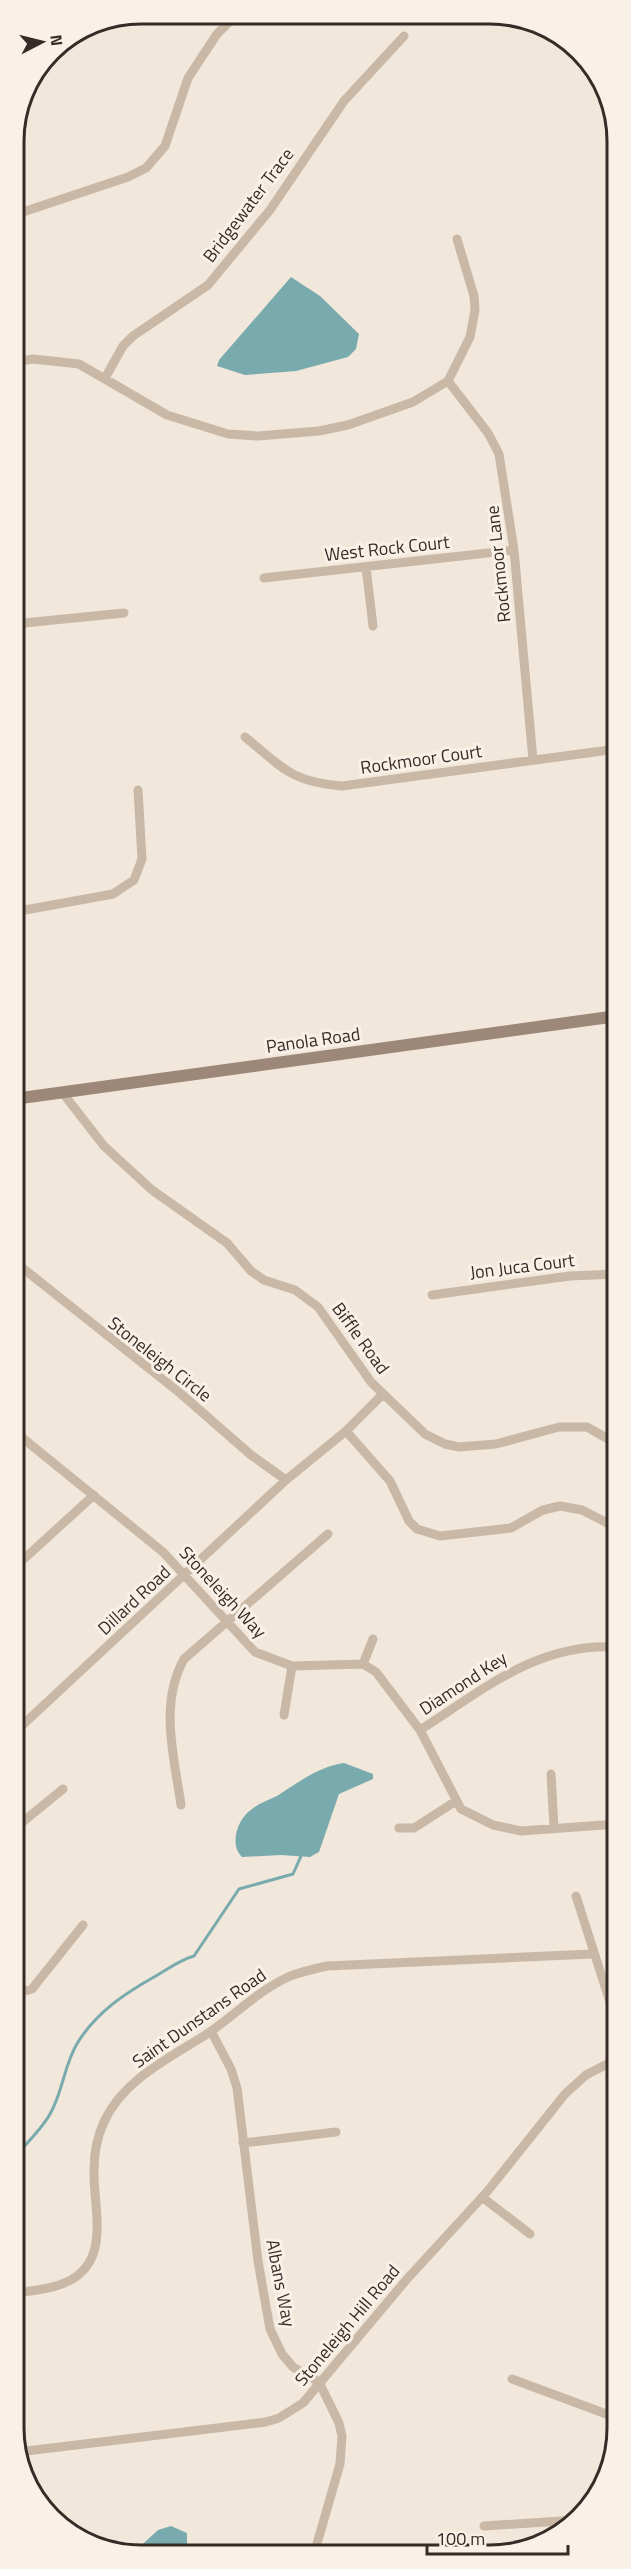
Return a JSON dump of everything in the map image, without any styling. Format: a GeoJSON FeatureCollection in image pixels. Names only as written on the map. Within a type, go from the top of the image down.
{"type":"FeatureCollection","features":[{"type":"Feature","properties":{"kind":"main road","name":"Panola Road"},"geometry":{"type":"LineString","coordinates":[[24,1098],[607,1017]]}},
{"type":"Feature","properties":{"kind":"street"},"geometry":{"type":"LineString","coordinates":[[24,212],[128,177],[146,168],[165,146],[188,78],[217,34],[227,24]]}},
{"type":"Feature","properties":{"kind":"street","name":"Bridgewater Trace"},"geometry":{"type":"LineString","coordinates":[[105,378],[123,346],[134,336],[208,285],[270,210],[344,101],[404,36]]}},
{"type":"Feature","properties":{"kind":"street"},"geometry":{"type":"LineString","coordinates":[[24,360],[66,361],[91,369],[167,415],[228,434],[258,436],[319,431],[369,418],[413,402],[448,381],[470,337],[475,310],[474,296],[457,239]]}},
{"type":"Feature","properties":{"kind":"street","name":"Rockmoor Lane"},"geometry":{"type":"LineString","coordinates":[[448,381],[488,433],[499,454],[514,550],[533,760]]}},
{"type":"Feature","properties":{"kind":"street","name":"West Rock Court"},"geometry":{"type":"LineString","coordinates":[[264,578],[514,550]]}},
{"type":"Feature","properties":{"kind":"street"},"geometry":{"type":"LineString","coordinates":[[366,567],[373,626]]}},
{"type":"Feature","properties":{"kind":"street"},"geometry":{"type":"LineString","coordinates":[[24,623],[124,613]]}},
{"type":"Feature","properties":{"kind":"street","name":"Rockmoor Court"},"geometry":{"type":"LineString","coordinates":[[245,737],[296,778],[313,784],[342,786],[607,750]]}},
{"type":"Feature","properties":{"kind":"street"},"geometry":{"type":"LineString","coordinates":[[24,910],[113,894],[134,880],[142,859],[138,790]]}},
{"type":"Feature","properties":{"kind":"street","name":"Biffle Road"},"geometry":{"type":"LineString","coordinates":[[62,1092],[104,1146],[152,1190],[227,1244],[251,1271],[264,1280],[295,1290],[318,1307],[360,1369],[382,1395],[425,1434],[445,1444],[459,1447],[496,1444],[559,1427],[587,1427],[607,1438]]}},
{"type":"Feature","properties":{"kind":"street","name":"Stoneleigh Circle"},"geometry":{"type":"LineString","coordinates":[[24,1269],[180,1393],[251,1455],[286,1480]]}},
{"type":"Feature","properties":{"kind":"street","name":"Jon Juca Court"},"geometry":{"type":"LineString","coordinates":[[432,1294],[570,1276],[607,1274]]}},
{"type":"Feature","properties":{"kind":"street","name":"Dillard Road"},"geometry":{"type":"LineString","coordinates":[[24,1724],[286,1480],[346,1431],[382,1395]]}},
{"type":"Feature","properties":{"kind":"street"},"geometry":{"type":"LineString","coordinates":[[346,1431],[390,1481],[409,1521],[417,1529],[440,1536],[511,1528],[543,1510],[560,1506],[582,1510],[607,1523]]}},
{"type":"Feature","properties":{"kind":"street","name":"Stoneleigh Way"},"geometry":{"type":"LineString","coordinates":[[24,1439],[163,1552],[229,1621],[255,1652],[292,1666],[363,1664]]}},
{"type":"Feature","properties":{"kind":"street"},"geometry":{"type":"LineString","coordinates":[[24,1559],[94,1495]]}},
{"type":"Feature","properties":{"kind":"street"},"geometry":{"type":"LineString","coordinates":[[181,1805],[171,1734],[170,1697],[176,1675],[184,1659],[328,1534]]}},
{"type":"Feature","properties":{"kind":"street"},"geometry":{"type":"LineString","coordinates":[[373,1639],[363,1664],[376,1672],[420,1730],[461,1809],[493,1825],[520,1831],[607,1824]]}},
{"type":"Feature","properties":{"kind":"street","name":"Diamond Key"},"geometry":{"type":"LineString","coordinates":[[420,1730],[525,1663],[561,1652],[607,1648]]}},
{"type":"Feature","properties":{"kind":"street"},"geometry":{"type":"LineString","coordinates":[[284,1715],[292,1666]]}},
{"type":"Feature","properties":{"kind":"street"},"geometry":{"type":"LineString","coordinates":[[551,1774],[554,1827]]}},
{"type":"Feature","properties":{"kind":"street"},"geometry":{"type":"LineString","coordinates":[[24,1821],[63,1789]]}},
{"type":"Feature","properties":{"kind":"street"},"geometry":{"type":"LineString","coordinates":[[399,1828],[414,1828],[456,1801]]}},
{"type":"Feature","properties":{"kind":"street"},"geometry":{"type":"LineString","coordinates":[[576,1896],[592,1954],[607,1996]]}},
{"type":"Feature","properties":{"kind":"street"},"geometry":{"type":"LineString","coordinates":[[24,1991],[32,1989],[83,1925]]}},
{"type":"Feature","properties":{"kind":"street","name":"Saint Dunstans Road"},"geometry":{"type":"LineString","coordinates":[[24,2291],[60,2285],[81,2273],[88,2264],[99,2230],[93,2173],[95,2152],[104,2120],[130,2086],[211,2031],[263,1991],[286,1978],[313,1969],[341,1964],[460,1962],[592,1954]]}},
{"type":"Feature","properties":{"kind":"street","name":"Albans Way"},"geometry":{"type":"LineString","coordinates":[[211,2031],[231,2069],[237,2088],[270,2329],[282,2354],[294,2367],[319,2382]]}},
{"type":"Feature","properties":{"kind":"street","name":"Stoneleigh Hill Road"},"geometry":{"type":"LineString","coordinates":[[26,2451],[266,2422],[297,2407],[407,2279],[482,2197],[565,2094],[586,2075],[607,2064]]}},
{"type":"Feature","properties":{"kind":"street"},"geometry":{"type":"LineString","coordinates":[[243,2143],[336,2132]]}},
{"type":"Feature","properties":{"kind":"street"},"geometry":{"type":"LineString","coordinates":[[482,2197],[530,2234]]}},
{"type":"Feature","properties":{"kind":"street"},"geometry":{"type":"LineString","coordinates":[[512,2379],[607,2414]]}},
{"type":"Feature","properties":{"kind":"street"},"geometry":{"type":"LineString","coordinates":[[317,2545],[343,2450],[339,2422],[319,2382]]}},
{"type":"Feature","properties":{"kind":"street"},"geometry":{"type":"LineString","coordinates":[[484,2526],[561,2521]]}},
{"type":"Feature","properties":{"kind":"water"},"geometry":{"type":"Polygon","coordinates":[[[291,277],[320,296],[359,334],[356,349],[348,357],[296,371],[245,375],[217,366],[219,360],[291,277]]]}},
{"type":"Feature","properties":{"kind":"water"},"geometry":{"type":"Polygon","coordinates":[[[344,1763],[373,1774],[373,1779],[339,1794],[319,1852],[310,1857],[281,1855],[242,1857],[238,1852],[235,1839],[239,1825],[247,1813],[301,1780],[344,1763]]]}},
{"type":"Feature","properties":{"kind":"water"},"geometry":{"type":"Polygon","coordinates":[[[171,2526],[187,2533],[187,2545],[142,2545],[158,2530],[171,2526]]]}},
{"type":"Feature","properties":{"kind":"waterway"},"geometry":{"type":"LineString","coordinates":[[24,2146],[50,2114],[73,2051],[85,2031],[102,2013],[132,1990],[194,1956],[239,1889],[293,1874],[301,1856]]}}]}
